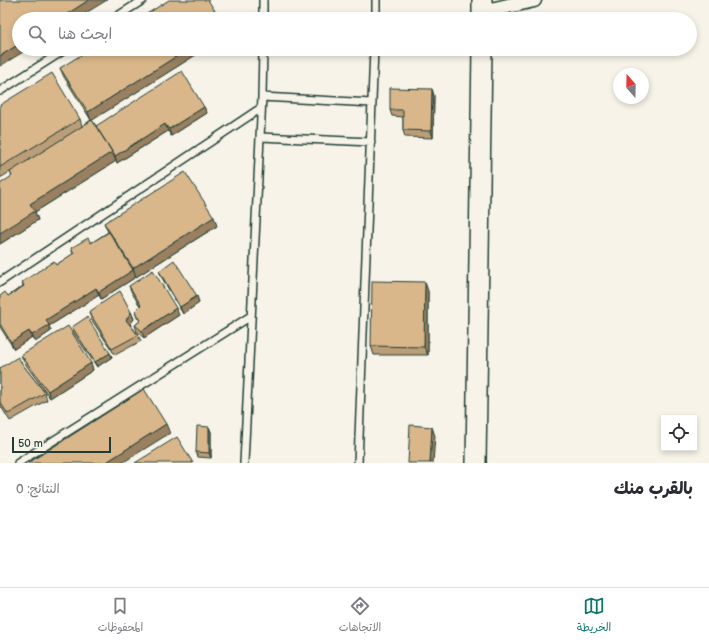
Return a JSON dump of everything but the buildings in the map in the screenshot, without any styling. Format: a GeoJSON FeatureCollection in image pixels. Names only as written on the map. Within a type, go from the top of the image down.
{"type":"FeatureCollection","features":[{"type":"Feature","properties":{"kind":"main road"},"geometry":{"type":"LineString","coordinates":[[476,463],[482,56]]}},
{"type":"Feature","properties":{"kind":"street"},"geometry":{"type":"LineString","coordinates":[[482,10],[534,0]]}},
{"type":"Feature","properties":{"kind":"lane"},"geometry":{"type":"LineString","coordinates":[[124,12],[143,0]]}},
{"type":"Feature","properties":{"kind":"lane"},"geometry":{"type":"LineString","coordinates":[[263,0],[263,12]]}},
{"type":"Feature","properties":{"kind":"lane"},"geometry":{"type":"LineString","coordinates":[[376,0],[376,12]]}},
{"type":"Feature","properties":{"kind":"lane"},"geometry":{"type":"LineString","coordinates":[[0,92],[55,56]]}},
{"type":"Feature","properties":{"kind":"lane"},"geometry":{"type":"LineString","coordinates":[[244,463],[262,97],[262,56]]}},
{"type":"Feature","properties":{"kind":"lane"},"geometry":{"type":"LineString","coordinates":[[358,463],[374,56]]}},
{"type":"Feature","properties":{"kind":"lane"},"geometry":{"type":"LineString","coordinates":[[262,97],[372,103]]}},
{"type":"Feature","properties":{"kind":"lane"},"geometry":{"type":"LineString","coordinates":[[0,282],[261,108]]}},
{"type":"Feature","properties":{"kind":"lane"},"geometry":{"type":"LineString","coordinates":[[260,137],[371,142]]}},
{"type":"Feature","properties":{"kind":"lane"},"geometry":{"type":"LineString","coordinates":[[18,463],[251,316]]}}]}
